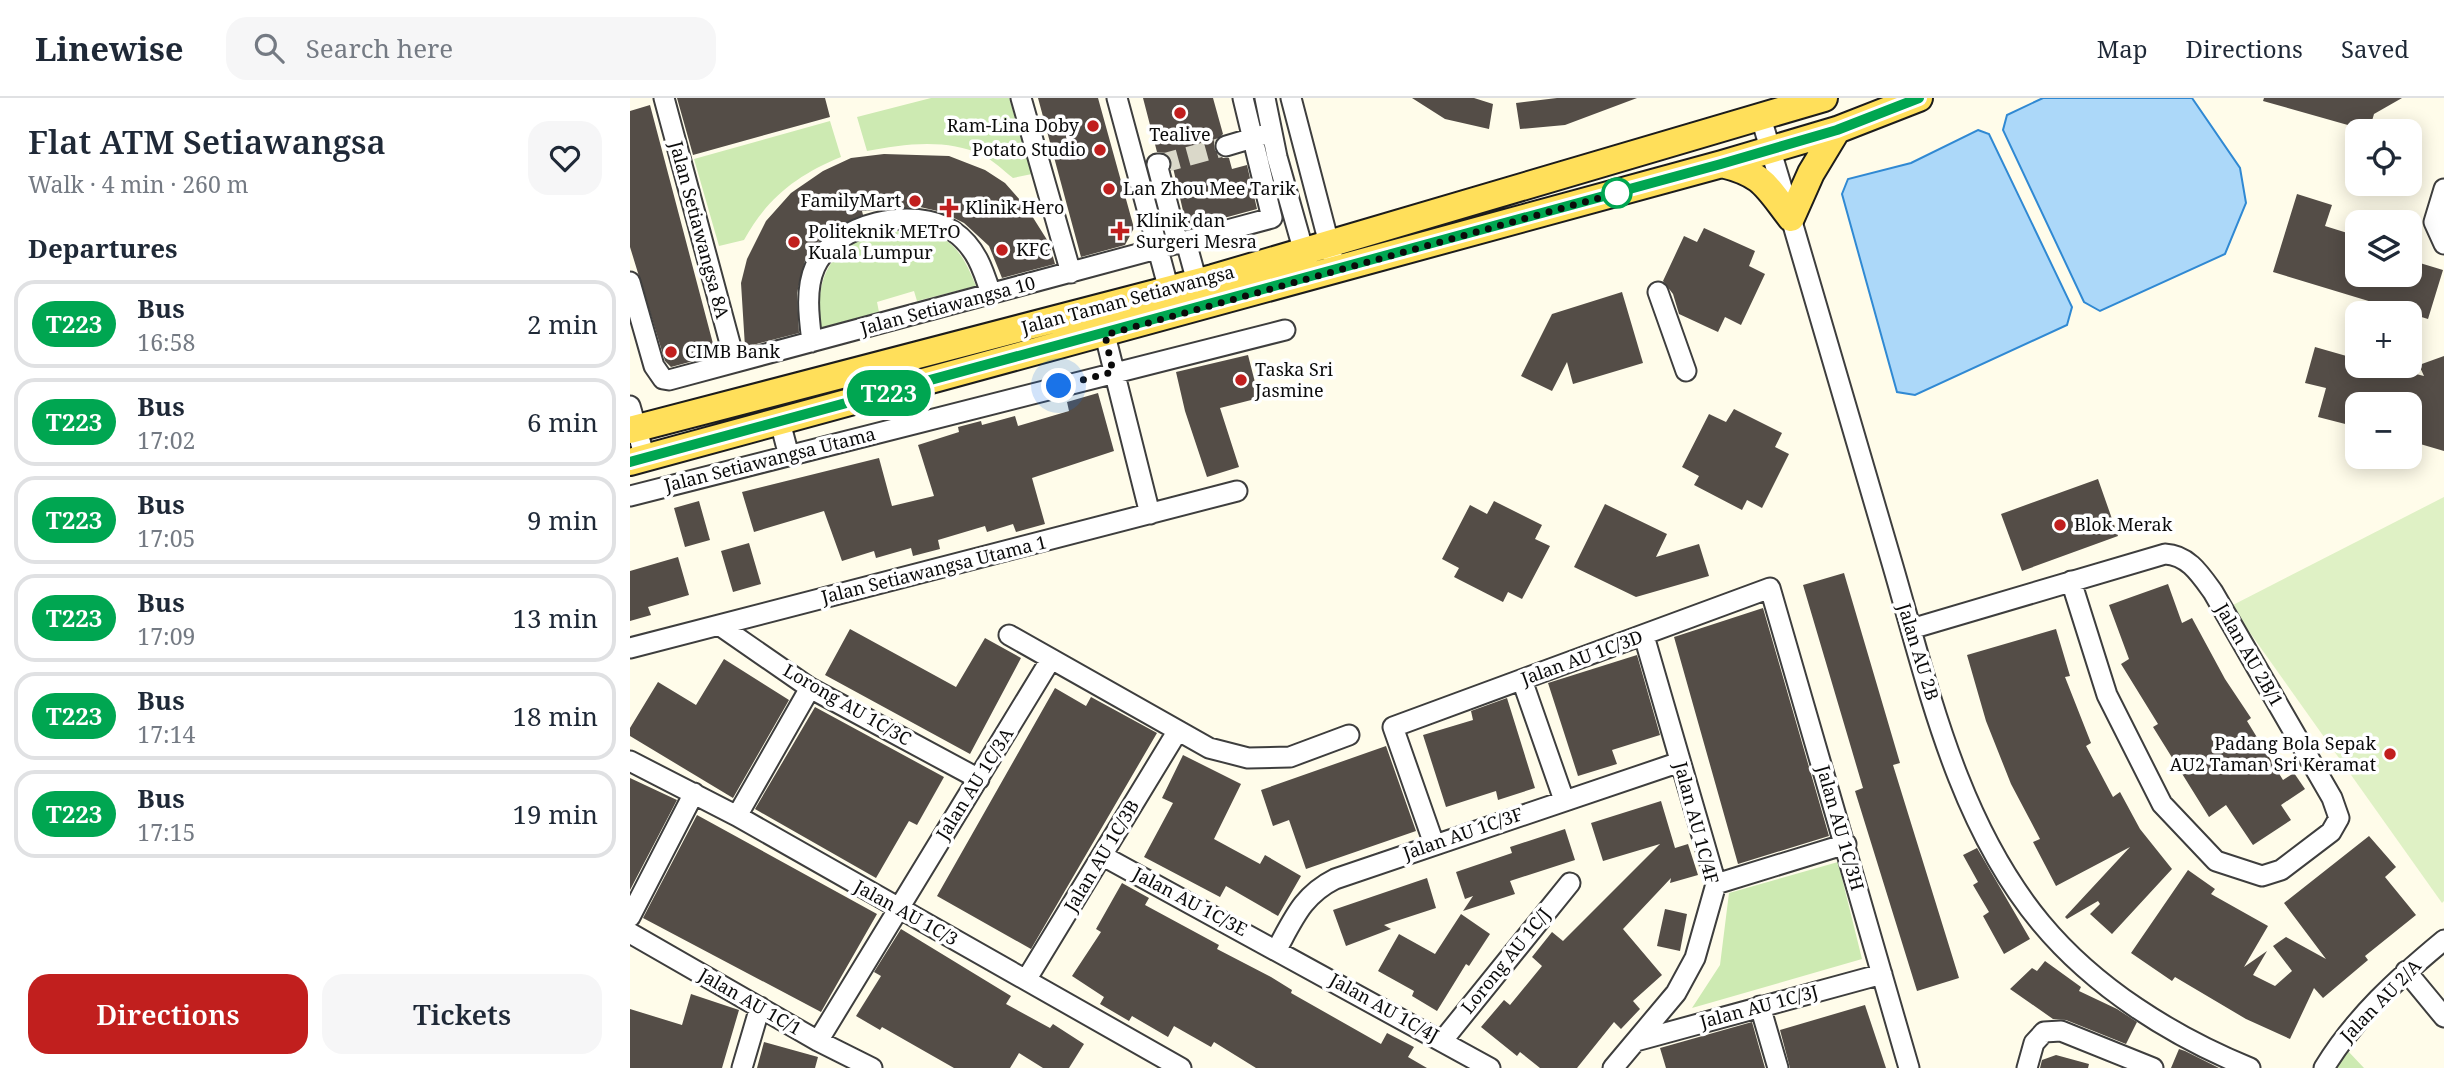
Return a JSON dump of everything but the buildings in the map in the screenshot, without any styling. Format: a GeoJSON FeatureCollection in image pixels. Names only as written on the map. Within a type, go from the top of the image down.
{"type":"FeatureCollection","features":[{"type":"Feature","properties":{"kind":"main road","name":"Jalan Taman Setiawangsa"},"geometry":{"type":"LineString","coordinates":[[632,422],[1169,290],[1824,98]]}},
{"type":"Feature","properties":{"kind":"main road","name":"Jalan Taman Setiawangsa"},"geometry":{"type":"LineString","coordinates":[[637,460],[1105,335],[1721,164],[1837,130],[1919,98]]}},
{"type":"Feature","properties":{"kind":"main road"},"geometry":{"type":"LineString","coordinates":[[1721,164],[1745,170],[1760,178],[1791,218],[1811,173],[1837,130]]}},
{"type":"Feature","properties":{"kind":"street","name":"Jalan Setiawangsa 8A"},"geometry":{"type":"LineString","coordinates":[[664,98],[735,362]]}},
{"type":"Feature","properties":{"kind":"street"},"geometry":{"type":"LineString","coordinates":[[1021,98],[1071,273]]}},
{"type":"Feature","properties":{"kind":"street"},"geometry":{"type":"LineString","coordinates":[[1117,98],[1169,290]]}},
{"type":"Feature","properties":{"kind":"street"},"geometry":{"type":"LineString","coordinates":[[1243,98],[1317,247]]}},
{"type":"Feature","properties":{"kind":"street"},"geometry":{"type":"LineString","coordinates":[[1291,98],[1324,274]]}},
{"type":"Feature","properties":{"kind":"street"},"geometry":{"type":"LineString","coordinates":[[1261,136],[1270,101]]}},
{"type":"Feature","properties":{"kind":"street","name":"Jalan AU 2B"},"geometry":{"type":"LineString","coordinates":[[1760,118],[1911,629],[1965,794],[2002,865],[2039,921],[2081,968],[2174,1031],[2250,1068]]}},
{"type":"Feature","properties":{"kind":"street","name":"Jalan Setiawangsa 10"},"geometry":{"type":"LineString","coordinates":[[630,282],[654,366],[663,379],[669,380],[1272,218],[1261,136]]}},
{"type":"Feature","properties":{"kind":"street"},"geometry":{"type":"LineString","coordinates":[[1226,146],[1261,136]]}},
{"type":"Feature","properties":{"kind":"street"},"geometry":{"type":"LineString","coordinates":[[1160,164],[1157,164],[1197,282]]}},
{"type":"Feature","properties":{"kind":"street"},"geometry":{"type":"LineString","coordinates":[[2444,189],[2434,215],[2444,244]]}},
{"type":"Feature","properties":{"kind":"street"},"geometry":{"type":"LineString","coordinates":[[812,342],[810,290],[816,265],[834,243],[847,235],[876,225],[920,219],[951,230],[974,251],[992,294]]}},
{"type":"Feature","properties":{"kind":"street"},"geometry":{"type":"LineString","coordinates":[[1658,292],[1686,371]]}},
{"type":"Feature","properties":{"kind":"street","name":"Jalan Setiawangsa Utama"},"geometry":{"type":"LineString","coordinates":[[630,496],[1285,330]]}},
{"type":"Feature","properties":{"kind":"street"},"geometry":{"type":"LineString","coordinates":[[1105,335],[1150,514]]}},
{"type":"Feature","properties":{"kind":"street"},"geometry":{"type":"LineString","coordinates":[[632,422],[637,460]]}},
{"type":"Feature","properties":{"kind":"street"},"geometry":{"type":"LineString","coordinates":[[780,422],[789,456]]}},
{"type":"Feature","properties":{"kind":"street","name":"Jalan Setiawangsa Utama 1"},"geometry":{"type":"LineString","coordinates":[[630,648],[1237,491]]}},
{"type":"Feature","properties":{"kind":"street","name":"Jalan AU 2B/1"},"geometry":{"type":"LineString","coordinates":[[1911,629],[2071,581],[2165,554],[2176,555],[2194,566],[2213,592],[2332,798],[2339,818],[2331,832],[2281,870],[2262,876],[2216,861],[2162,804],[2107,695],[2071,581]]}},
{"type":"Feature","properties":{"kind":"street","name":"Jalan AU 1C/3D"},"geometry":{"type":"LineString","coordinates":[[1434,844],[1393,727],[1770,588]]}},
{"type":"Feature","properties":{"kind":"street","name":"Jalan AU 1C/3H"},"geometry":{"type":"LineString","coordinates":[[1770,588],[1909,1068]]}},
{"type":"Feature","properties":{"kind":"street","name":"Lorong AU 1C/3C"},"geometry":{"type":"LineString","coordinates":[[719,625],[810,688],[979,779]]}},
{"type":"Feature","properties":{"kind":"street"},"geometry":{"type":"LineString","coordinates":[[1009,635],[1209,748],[1248,758],[1290,757],[1349,735]]}},
{"type":"Feature","properties":{"kind":"street","name":"Jalan AU 1C/4F"},"geometry":{"type":"LineString","coordinates":[[1613,1068],[1676,993],[1695,958],[1716,884],[1644,636]]}},
{"type":"Feature","properties":{"kind":"street","name":"Jalan AU 1C/3A"},"geometry":{"type":"LineString","coordinates":[[818,1041],[1051,659]]}},
{"type":"Feature","properties":{"kind":"street"},"geometry":{"type":"LineString","coordinates":[[1522,680],[1564,800]]}},
{"type":"Feature","properties":{"kind":"street"},"geometry":{"type":"LineString","coordinates":[[737,816],[810,688]]}},
{"type":"Feature","properties":{"kind":"street","name":"Jalan AU 1C/3B"},"geometry":{"type":"LineString","coordinates":[[1026,980],[1177,732]]}},
{"type":"Feature","properties":{"kind":"street","name":"Jalan AU 1C/3"},"geometry":{"type":"LineString","coordinates":[[630,761],[737,816],[1181,1068]]}},
{"type":"Feature","properties":{"kind":"street","name":"Jalan AU 1C/3F"},"geometry":{"type":"LineString","coordinates":[[1277,949],[1301,906],[1315,889],[1434,844],[1680,762]]}},
{"type":"Feature","properties":{"kind":"street"},"geometry":{"type":"LineString","coordinates":[[630,917],[694,793]]}},
{"type":"Feature","properties":{"kind":"street"},"geometry":{"type":"LineString","coordinates":[[1716,884],[1846,844]]}},
{"type":"Feature","properties":{"kind":"street","name":"Jalan AU 1C/3E"},"geometry":{"type":"LineString","coordinates":[[1103,856],[1277,949]]}},
{"type":"Feature","properties":{"kind":"street","name":"Lorong AU 1C/J"},"geometry":{"type":"LineString","coordinates":[[1443,1040],[1570,883]]}},
{"type":"Feature","properties":{"kind":"street","name":"Jalan AU 1C/1"},"geometry":{"type":"LineString","coordinates":[[630,933],[818,1041],[872,1068]]}},
{"type":"Feature","properties":{"kind":"street","name":"Jalan AU 2/A"},"geometry":{"type":"LineString","coordinates":[[2324,1068],[2345,1033],[2406,971],[2444,940]]}},
{"type":"Feature","properties":{"kind":"street","name":"Jalan AU 1C/4J"},"geometry":{"type":"LineString","coordinates":[[1277,949],[1490,1068]]}},
{"type":"Feature","properties":{"kind":"street"},"geometry":{"type":"LineString","coordinates":[[2406,971],[2444,1017]]}},
{"type":"Feature","properties":{"kind":"street","name":"Jalan AU 1C/3J"},"geometry":{"type":"LineString","coordinates":[[1636,1041],[1882,974]]}},
{"type":"Feature","properties":{"kind":"street"},"geometry":{"type":"LineString","coordinates":[[1760,1006],[1778,1068]]}},
{"type":"Feature","properties":{"kind":"street"},"geometry":{"type":"LineString","coordinates":[[742,1068],[760,1007]]}},
{"type":"Feature","properties":{"kind":"street"},"geometry":{"type":"LineString","coordinates":[[2027,1068],[2034,1043],[2045,1032],[2061,1031],[2154,1068]]}},
{"type":"Feature","properties":{"kind":"green space"},"geometry":{"type":"Polygon","coordinates":[[[931,98],[1009,98],[1032,174],[1013,178],[986,157],[940,144],[895,146],[867,151],[857,117],[931,98]]]}},
{"type":"Feature","properties":{"kind":"green space"},"geometry":{"type":"Polygon","coordinates":[[[830,121],[841,157],[797,180],[773,200],[744,240],[719,246],[694,159],[830,121]]]}},
{"type":"Feature","properties":{"kind":"green space"},"geometry":{"type":"Polygon","coordinates":[[[910,229],[935,235],[953,246],[976,286],[917,301],[914,291],[877,302],[879,312],[820,328],[819,304],[822,285],[828,268],[838,255],[867,237],[910,229]]]}},
{"type":"Feature","properties":{"kind":"green space","name":"Padang Bola Sepak AU2 Taman Sri Keramat"},"geometry":{"type":"Polygon","coordinates":[[[2444,497],[2444,901],[2442,903],[2231,606],[2444,497]]]}},
{"type":"Feature","properties":{"kind":"green space"},"geometry":{"type":"Polygon","coordinates":[[[1838,862],[1862,959],[1692,1008],[1720,965],[1729,893],[1838,862]]]}},
{"type":"Feature","properties":{"kind":"green space"},"geometry":{"type":"Polygon","coordinates":[[[2347,1050],[2364,1068],[2336,1068],[2347,1050]]]}},
{"type":"Feature","properties":{"kind":"water"},"geometry":{"type":"Polygon","coordinates":[[[2043,98],[2192,98],[2240,168],[2246,203],[2225,254],[2100,311],[2084,302],[2003,130],[2007,115],[2043,98]]]}},
{"type":"Feature","properties":{"kind":"water"},"geometry":{"type":"Polygon","coordinates":[[[1978,130],[1989,134],[2072,307],[2067,325],[1915,395],[1897,392],[1842,194],[1848,179],[1911,163],[1978,130]]]}},
{"type":"Feature","properties":{"kind":"tunnel"},"geometry":{"type":"LineString","coordinates":[[1160,164],[1226,146]]}},
{"type":"Feature","properties":{"kind":"bus line","name":"T223"},"geometry":{"type":"LineString","coordinates":[[630,462],[1105,335],[1721,164],[1837,130],[1919,98]]}},
{"type":"Feature","properties":{"kind":"place","name":"Tealive"},"geometry":{"type":"Point","coordinates":[1180,113]}},
{"type":"Feature","properties":{"kind":"place","name":"Ram-Lina Doby"},"geometry":{"type":"Point","coordinates":[1093,126]}},
{"type":"Feature","properties":{"kind":"place","name":"Potato Studio"},"geometry":{"type":"Point","coordinates":[1100,150]}},
{"type":"Feature","properties":{"kind":"place","name":"Lan Zhou Mee Tarik"},"geometry":{"type":"Point","coordinates":[1109,189]}},
{"type":"Feature","properties":{"kind":"place","name":"FamilyMart"},"geometry":{"type":"Point","coordinates":[915,201]}},
{"type":"Feature","properties":{"kind":"place","name":"Klinik Hero"},"geometry":{"type":"Point","coordinates":[949,208]}},
{"type":"Feature","properties":{"kind":"place","name":"Klinik dan Surgeri Mesra"},"geometry":{"type":"Point","coordinates":[1120,231]}},
{"type":"Feature","properties":{"kind":"place","name":"Politeknik METrO Kuala Lumpur"},"geometry":{"type":"Point","coordinates":[794,242]}},
{"type":"Feature","properties":{"kind":"place","name":"KFC"},"geometry":{"type":"Point","coordinates":[1002,250]}},
{"type":"Feature","properties":{"kind":"place","name":"CIMB Bank"},"geometry":{"type":"Point","coordinates":[671,352]}},
{"type":"Feature","properties":{"kind":"place","name":"Taska Sri Jasmine"},"geometry":{"type":"Point","coordinates":[1241,380]}},
{"type":"Feature","properties":{"kind":"place","name":"Blok Merak"},"geometry":{"type":"Point","coordinates":[2060,525]}},
{"type":"Feature","properties":{"kind":"place","name":"Padang Bola Sepak AU2 Taman Sri Keramat"},"geometry":{"type":"Point","coordinates":[2390,754]}},
{"type":"Feature","properties":{"kind":"route"},"geometry":{"type":"LineString","coordinates":[[1059,386],[1113,372],[1105,335],[1617,193]]}}]}
